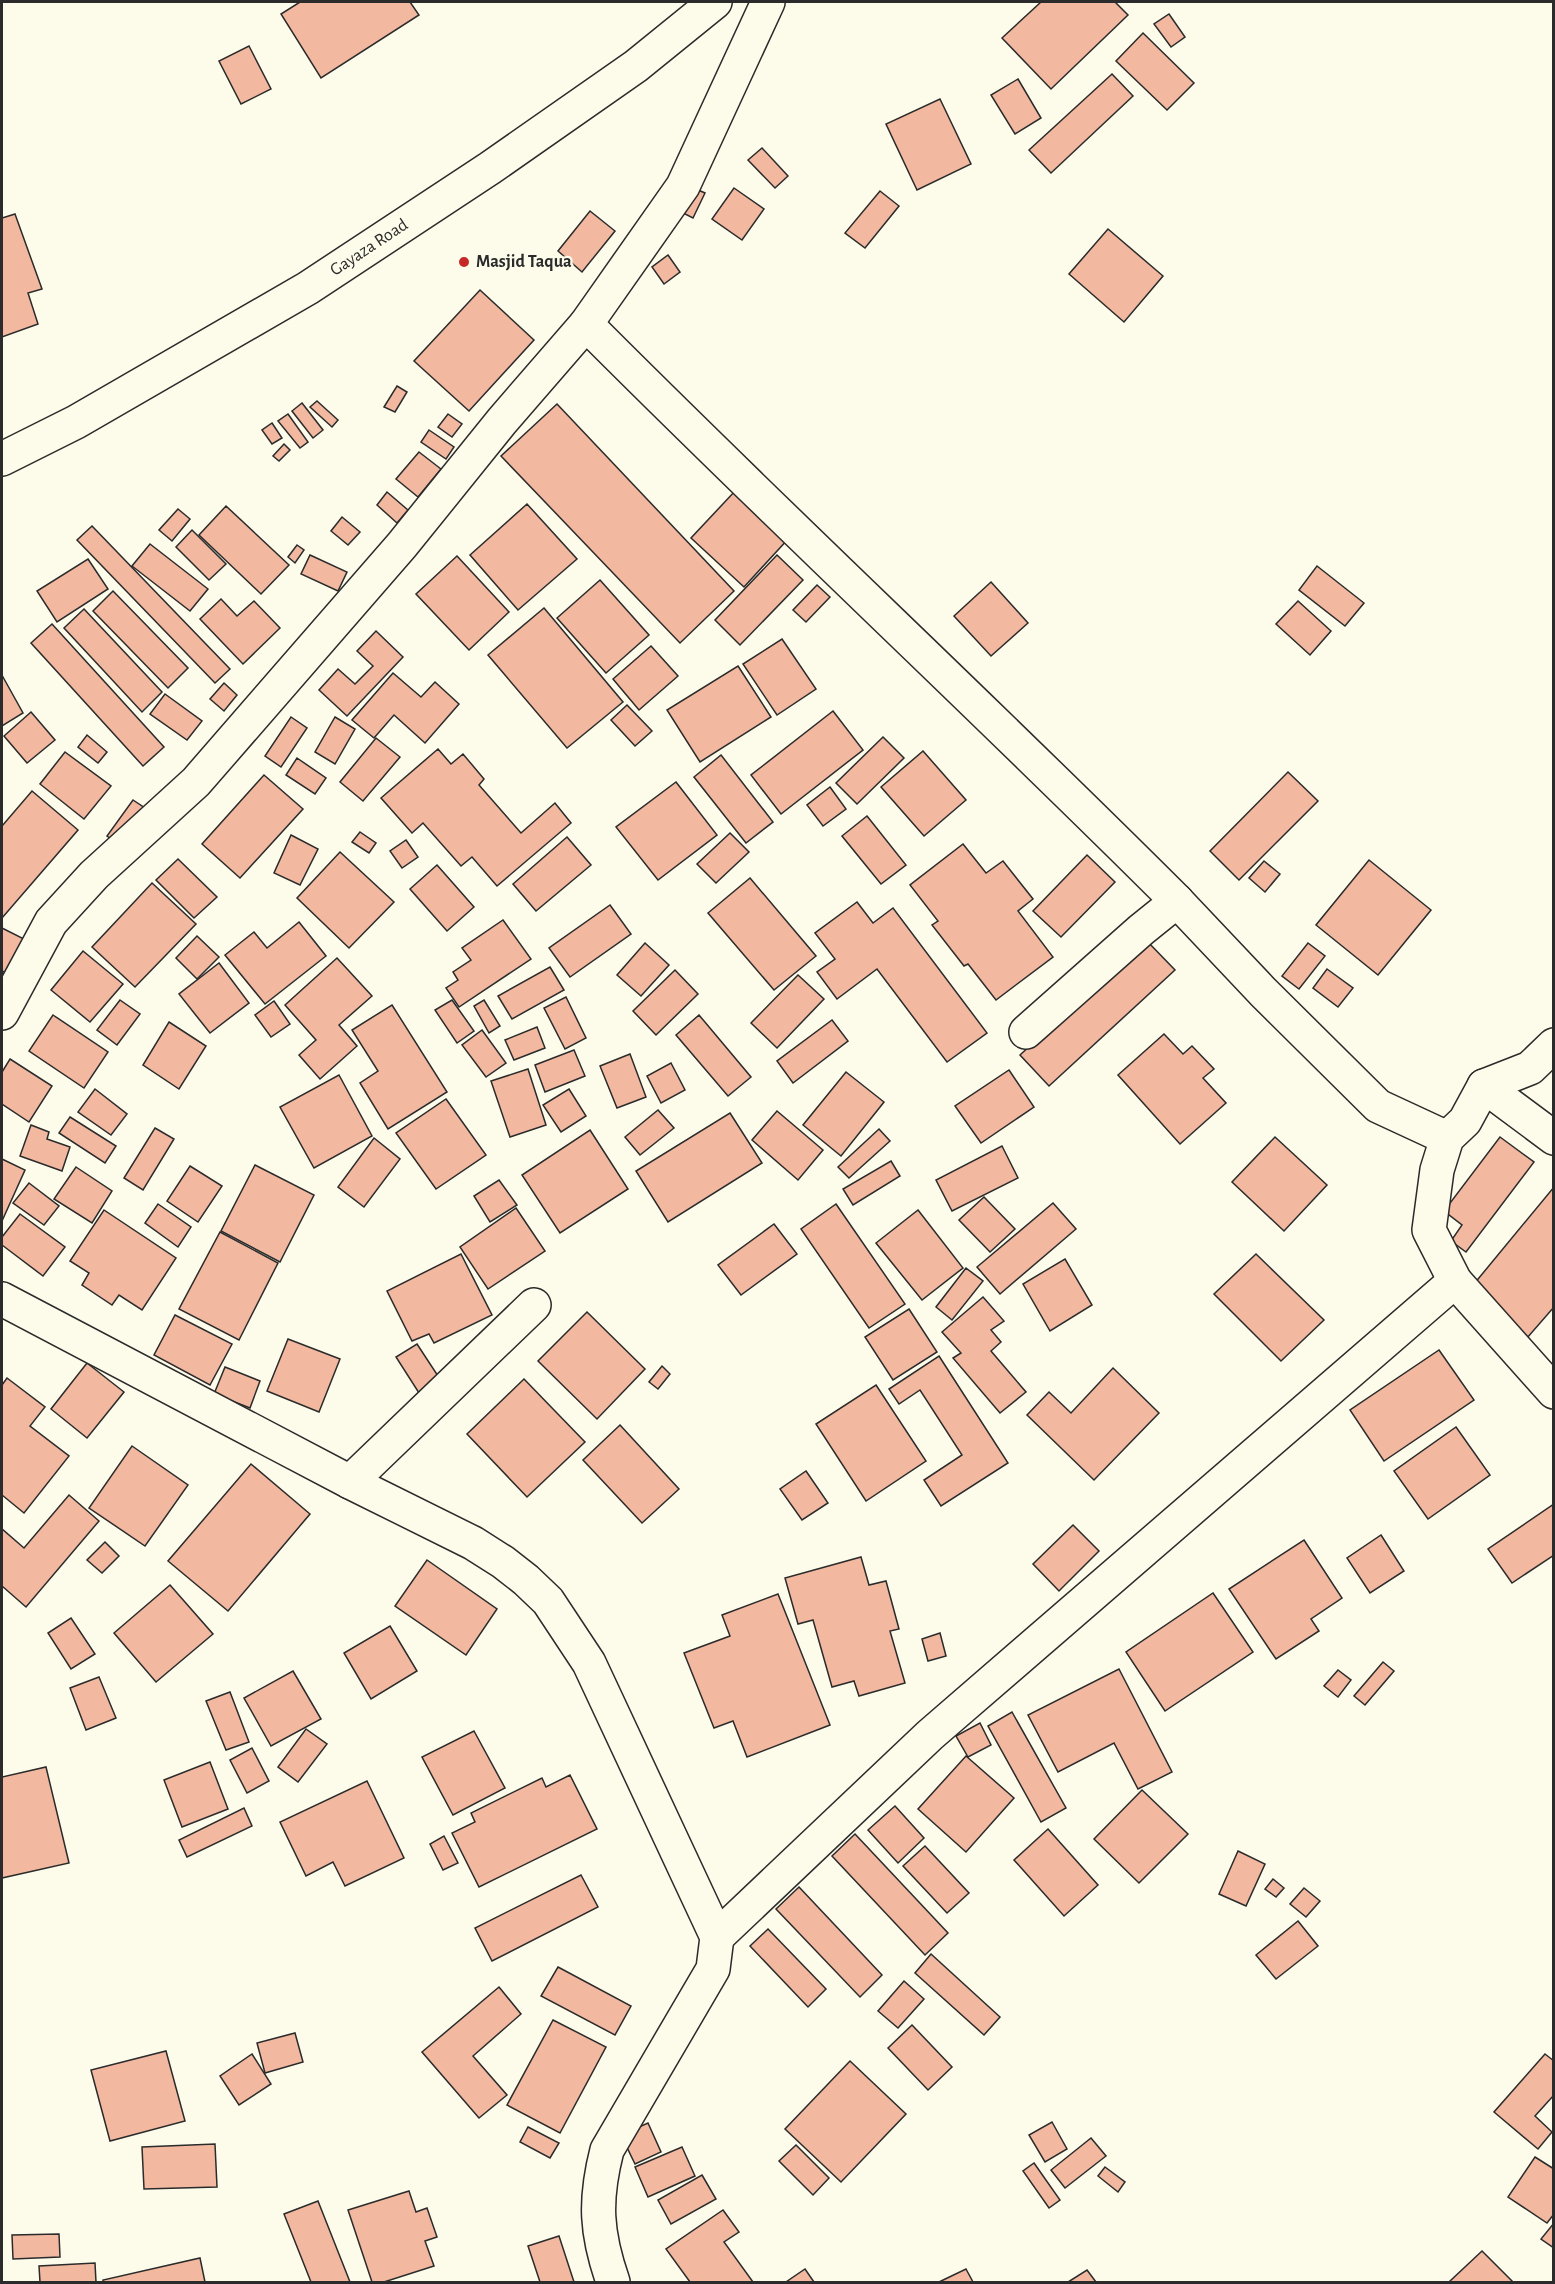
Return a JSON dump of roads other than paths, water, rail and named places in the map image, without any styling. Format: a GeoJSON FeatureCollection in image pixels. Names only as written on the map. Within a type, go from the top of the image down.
{"type":"FeatureCollection","features":[{"type":"Feature","properties":{"kind":"street","name":"Gayaza Road"},"geometry":{"type":"LineString","coordinates":[[2,459],[76,422],[308,288],[490,168],[636,66],[715,2]]}},
{"type":"Feature","properties":{"kind":"street"},"geometry":{"type":"LineString","coordinates":[[2,1013],[51,922],[94,875],[203,773],[402,545],[502,421],[586,324],[683,186],[768,2]]}},
{"type":"Feature","properties":{"kind":"street"},"geometry":{"type":"LineString","coordinates":[[586,324],[716,454],[982,709],[1177,901],[1263,992],[1378,1106],[1447,1138]]}},
{"type":"Feature","properties":{"kind":"street"},"geometry":{"type":"LineString","coordinates":[[1026,1032],[1177,901]]}},
{"type":"Feature","properties":{"kind":"street"},"geometry":{"type":"LineString","coordinates":[[1554,1045],[1530,1068],[1484,1086],[1465,1121],[1447,1138],[1437,1170],[1429,1230],[1455,1281],[1527,1365],[1554,1392]]}},
{"type":"Feature","properties":{"kind":"street"},"geometry":{"type":"LineString","coordinates":[[1484,1086],[1554,1138]]}},
{"type":"Feature","properties":{"kind":"street"},"geometry":{"type":"LineString","coordinates":[[717,1937],[930,1735],[1118,1575],[1455,1281]]}},
{"type":"Feature","properties":{"kind":"street"},"geometry":{"type":"LineString","coordinates":[[2,1299],[350,1482],[473,1543],[511,1568],[548,1601],[589,1663],[717,1937],[712,1969],[607,2150],[599,2182],[598,2219],[602,2252],[613,2283]]}},
{"type":"Feature","properties":{"kind":"street"},"geometry":{"type":"LineString","coordinates":[[350,1482],[534,1305]]}},
{"type":"Feature","properties":{"kind":"place","name":"Masjid Taqua"},"geometry":{"type":"Point","coordinates":[464,262]}}]}
